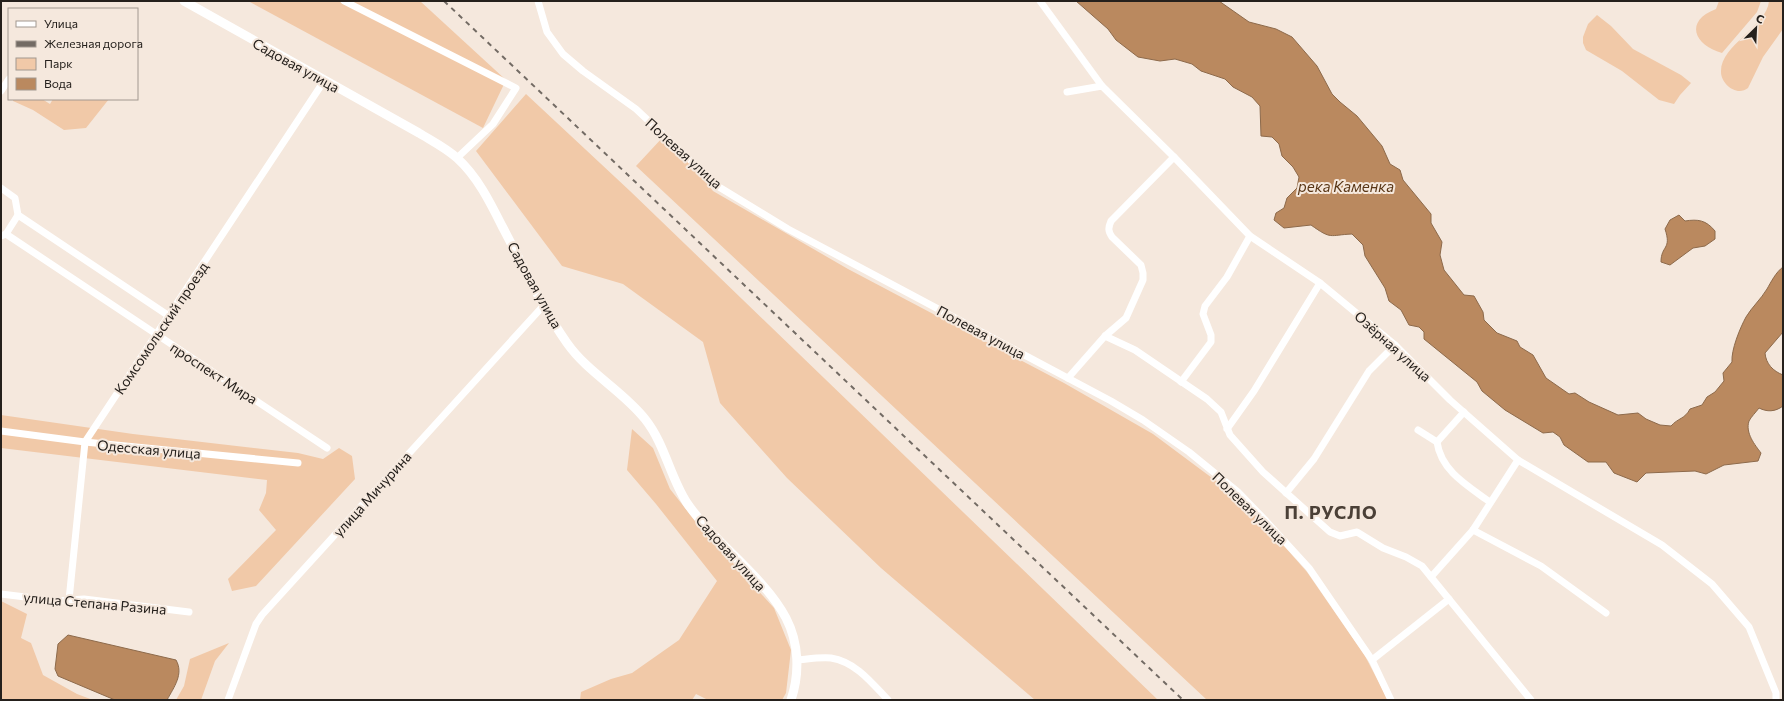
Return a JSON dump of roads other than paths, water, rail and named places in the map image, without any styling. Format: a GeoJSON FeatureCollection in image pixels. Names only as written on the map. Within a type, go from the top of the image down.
{"type":"FeatureCollection","features":[{"type":"Feature","properties":{"kind":"main road","name":"Садовая улица"},"geometry":{"type":"LineString","coordinates":[[184,1],[419,133],[457,158],[469,172],[490,202],[544,305],[567,343],[582,362],[637,410],[645,420],[656,435],[674,480],[688,504],[703,523],[774,600],[785,617],[794,641],[797,660],[796,680],[791,700]]}},
{"type":"Feature","properties":{"kind":"street"},"geometry":{"type":"LineString","coordinates":[[344,1],[516,88],[493,124],[457,158]]}},
{"type":"Feature","properties":{"kind":"street","name":"Полевая улица"},"geometry":{"type":"LineString","coordinates":[[538,1],[548,32],[564,54],[583,71],[636,109],[719,187],[788,230],[1068,378],[1143,420],[1189,452],[1238,492],[1309,568],[1372,660],[1391,700]]}},
{"type":"Feature","properties":{"kind":"street","name":"Озёрная улица"},"geometry":{"type":"LineString","coordinates":[[1040,1],[1102,86],[1250,236],[1320,282],[1395,345],[1464,412],[1518,460],[1662,545],[1712,584],[1749,627],[1776,693],[1776,700]]}},
{"type":"Feature","properties":{"kind":"street"},"geometry":{"type":"LineString","coordinates":[[1,91],[8,80]]}},
{"type":"Feature","properties":{"kind":"street","name":"Комсомольский проезд"},"geometry":{"type":"LineString","coordinates":[[69,600],[85,442],[324,81]]}},
{"type":"Feature","properties":{"kind":"street"},"geometry":{"type":"LineString","coordinates":[[1067,92],[1102,86]]}},
{"type":"Feature","properties":{"kind":"street"},"geometry":{"type":"LineString","coordinates":[[1068,378],[1105,336],[1126,318],[1143,280],[1143,273],[1140,266],[1108,232],[1109,226],[1112,221],[1174,158]]}},
{"type":"Feature","properties":{"kind":"street"},"geometry":{"type":"LineString","coordinates":[[1,188],[15,198],[18,215],[4,235]]}},
{"type":"Feature","properties":{"kind":"street"},"geometry":{"type":"LineString","coordinates":[[18,215],[169,316]]}},
{"type":"Feature","properties":{"kind":"street","name":"проспект Мира"},"geometry":{"type":"LineString","coordinates":[[4,235],[327,448]]}},
{"type":"Feature","properties":{"kind":"street"},"geometry":{"type":"LineString","coordinates":[[1181,382],[1211,342],[1211,335],[1202,314],[1205,306],[1227,277],[1250,236]]}},
{"type":"Feature","properties":{"kind":"street"},"geometry":{"type":"LineString","coordinates":[[1227,429],[1254,391],[1320,282]]}},
{"type":"Feature","properties":{"kind":"street","name":"улица Мичурина"},"geometry":{"type":"LineString","coordinates":[[228,700],[256,624],[262,615],[544,305]]}},
{"type":"Feature","properties":{"kind":"street"},"geometry":{"type":"LineString","coordinates":[[1105,336],[1135,350],[1207,399],[1221,412],[1230,435],[1262,472],[1330,532],[1340,536],[1352,532],[1361,534],[1383,548],[1422,566],[1531,700]]}},
{"type":"Feature","properties":{"kind":"street"},"geometry":{"type":"LineString","coordinates":[[1286,493],[1314,459],[1369,372],[1395,345]]}},
{"type":"Feature","properties":{"kind":"street"},"geometry":{"type":"LineString","coordinates":[[1437,442],[1464,412]]}},
{"type":"Feature","properties":{"kind":"street"},"geometry":{"type":"LineString","coordinates":[[1418,430],[1437,442],[1439,453],[1453,475],[1490,502]]}},
{"type":"Feature","properties":{"kind":"street","name":"Одесская улица"},"geometry":{"type":"LineString","coordinates":[[1,431],[85,442],[298,463]]}},
{"type":"Feature","properties":{"kind":"street"},"geometry":{"type":"LineString","coordinates":[[1432,577],[1473,530],[1518,460]]}},
{"type":"Feature","properties":{"kind":"street"},"geometry":{"type":"LineString","coordinates":[[1473,530],[1540,566],[1606,613]]}},
{"type":"Feature","properties":{"kind":"street","name":"улица Степана Разина"},"geometry":{"type":"LineString","coordinates":[[1,594],[58,601],[84,599],[189,612]]}},
{"type":"Feature","properties":{"kind":"street"},"geometry":{"type":"LineString","coordinates":[[1372,660],[1449,599]]}},
{"type":"Feature","properties":{"kind":"street"},"geometry":{"type":"LineString","coordinates":[[797,660],[831,658],[847,663],[862,674],[888,700]]}},
{"type":"Feature","properties":{"kind":"water","name":"река Каменка"},"geometry":{"type":"Polygon","coordinates":[[[1076,1],[1219,1],[1249,22],[1276,29],[1292,37],[1317,66],[1332,94],[1357,116],[1382,146],[1390,164],[1400,170],[1403,180],[1431,214],[1431,223],[1442,242],[1440,255],[1444,270],[1464,295],[1474,296],[1483,312],[1484,320],[1497,333],[1517,341],[1520,347],[1533,355],[1546,378],[1569,394],[1575,393],[1589,402],[1618,415],[1638,413],[1646,419],[1660,425],[1671,426],[1686,415],[1690,409],[1702,405],[1707,397],[1715,392],[1724,381],[1723,373],[1732,362],[1734,345],[1746,317],[1765,293],[1776,274],[1783,267],[1783,332],[1765,353],[1767,361],[1771,367],[1783,375],[1783,406],[1771,411],[1759,408],[1749,421],[1749,434],[1761,453],[1758,461],[1724,465],[1706,474],[1695,471],[1646,473],[1637,482],[1614,473],[1606,462],[1588,462],[1564,445],[1560,437],[1553,432],[1543,433],[1505,410],[1482,391],[1477,382],[1424,339],[1424,332],[1419,327],[1409,325],[1401,310],[1389,301],[1385,288],[1365,256],[1363,245],[1352,234],[1331,236],[1323,233],[1311,225],[1284,228],[1274,220],[1276,213],[1284,208],[1287,198],[1297,188],[1299,177],[1293,167],[1282,156],[1279,144],[1272,137],[1261,136],[1260,106],[1252,97],[1233,87],[1225,79],[1201,71],[1192,64],[1175,59],[1160,61],[1138,57],[1116,40],[1108,29],[1076,1]]]}},
{"type":"Feature","properties":{"kind":"water"},"geometry":{"type":"Polygon","coordinates":[[[1679,215],[1685,221],[1698,220],[1705,222],[1715,231],[1715,239],[1705,246],[1693,248],[1670,265],[1661,262],[1661,257],[1667,244],[1665,229],[1670,220],[1679,215]]]}},
{"type":"Feature","properties":{"kind":"water"},"geometry":{"type":"Polygon","coordinates":[[[68,635],[176,660],[179,675],[167,700],[115,700],[58,676],[55,669],[58,644],[68,635]]]}},
{"type":"Feature","properties":{"kind":"railway"},"geometry":{"type":"LineString","coordinates":[[444,1],[1183,700]]}},
{"type":"Feature","properties":{"kind":"district","name":"П. РУСЛО"},"geometry":{"type":"Point","coordinates":[1331,512]}}]}
